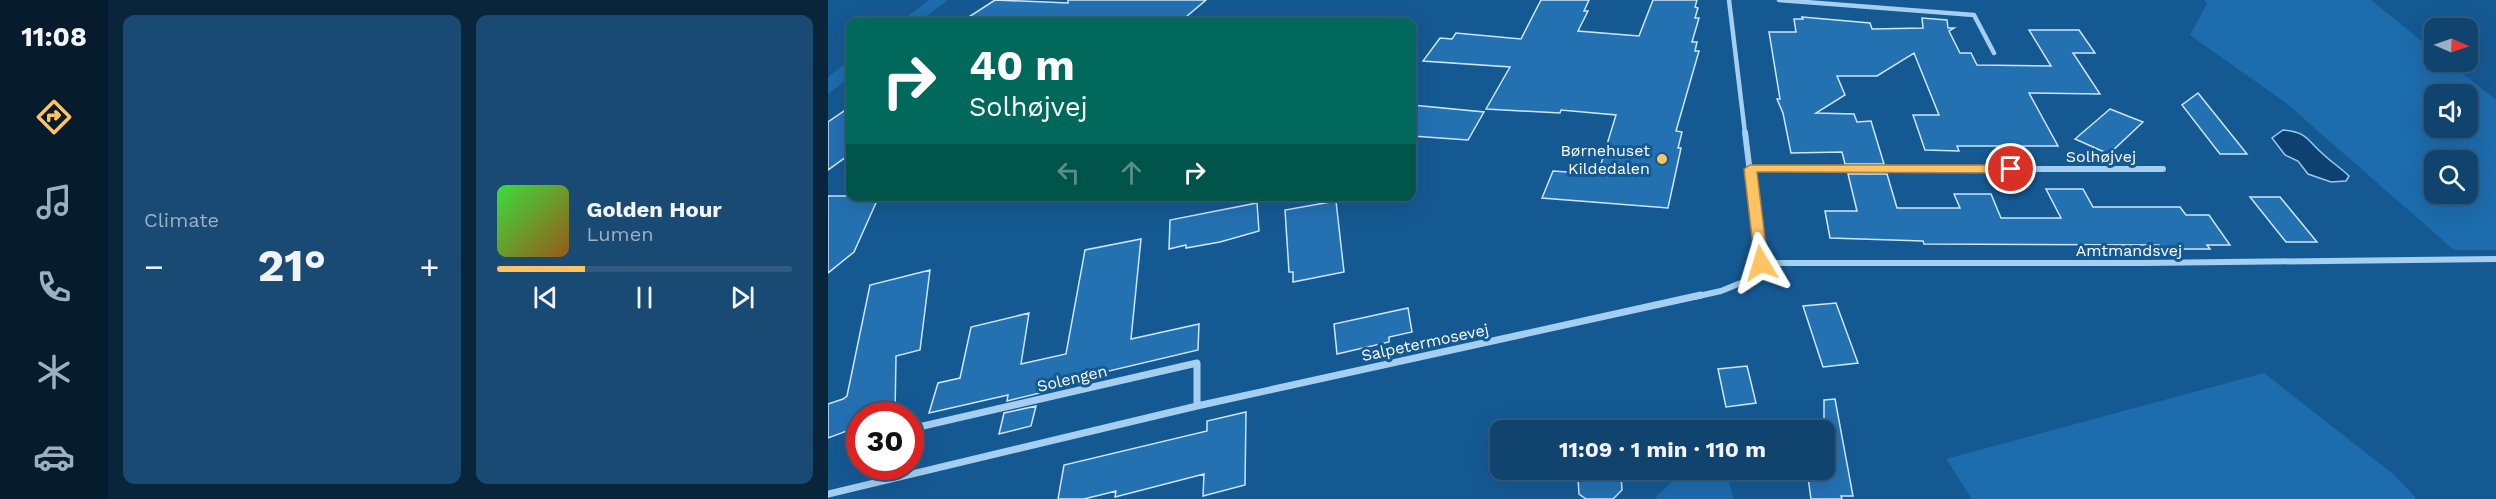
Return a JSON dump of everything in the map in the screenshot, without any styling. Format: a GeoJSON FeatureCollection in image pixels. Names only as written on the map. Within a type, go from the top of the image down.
{"type":"FeatureCollection","features":[{"type":"Feature","properties":{"kind":"street"},"geometry":{"type":"LineString","coordinates":[[1730,0],[1761,263]]}},
{"type":"Feature","properties":{"kind":"street"},"geometry":{"type":"LineString","coordinates":[[1779,0],[1974,15],[1994,53]]}},
{"type":"Feature","properties":{"kind":"street"},"geometry":{"type":"LineString","coordinates":[[1867,0],[1869,6]]}},
{"type":"Feature","properties":{"kind":"street","name":"Solhøjvej"},"geometry":{"type":"LineString","coordinates":[[1750,169],[2163,169]]}},
{"type":"Feature","properties":{"kind":"street","name":"Amtmandsvej"},"geometry":{"type":"LineString","coordinates":[[1761,263],[2144,263],[2496,259]]}},
{"type":"Feature","properties":{"kind":"street","name":"Salpetermosevej"},"geometry":{"type":"LineString","coordinates":[[828,494],[1197,406],[1721,291],[1748,280],[1761,263]]}},
{"type":"Feature","properties":{"kind":"street","name":"Solengen"},"geometry":{"type":"LineString","coordinates":[[924,426],[1197,363],[1197,406]]}},
{"type":"Feature","properties":{"kind":"shaded area"},"geometry":{"type":"Polygon","coordinates":[[[929,0],[948,0],[924,18],[905,18],[929,0]]]}},
{"type":"Feature","properties":{"kind":"shaded area"},"geometry":{"type":"Polygon","coordinates":[[[2204,0],[2371,0],[2424,43],[2424,72],[2461,72],[2476,84],[2424,84],[2424,138],[2478,138],[2478,86],[2496,100],[2496,250],[2454,250],[2286,103],[2190,35],[2207,4],[2204,0]]]}},
{"type":"Feature","properties":{"kind":"shaded area"},"geometry":{"type":"Polygon","coordinates":[[[846,63],[846,80],[828,94],[828,77],[846,63]]]}},
{"type":"Feature","properties":{"kind":"shaded area"},"geometry":{"type":"Polygon","coordinates":[[[2283,130],[2306,138],[2349,176],[2346,181],[2331,182],[2308,174],[2298,161],[2285,155],[2272,138],[2283,130]]]}},
{"type":"Feature","properties":{"kind":"shaded area"},"geometry":{"type":"Polygon","coordinates":[[[2264,373],[2393,474],[2417,499],[1972,499],[1946,459],[2264,373]]]}},
{"type":"Feature","properties":{"kind":"shaded area"},"geometry":{"type":"Polygon","coordinates":[[[1674,480],[1729,480],[1733,499],[1654,499],[1674,480]]]}},
{"type":"Feature","properties":{"kind":"building"},"geometry":{"type":"Polygon","coordinates":[[[995,0],[1068,3],[1068,0],[1206,0],[1185,18],[967,18],[995,0]]]}},
{"type":"Feature","properties":{"kind":"building"},"geometry":{"type":"Polygon","coordinates":[[[1541,0],[1589,0],[1584,11],[1588,11],[1578,31],[1639,36],[1653,0],[1697,0],[1695,7],[1698,8],[1695,18],[1699,18],[1692,42],[1697,42],[1695,51],[1699,51],[1676,131],[1682,132],[1678,148],[1681,148],[1668,208],[1542,198],[1553,171],[1598,174],[1616,115],[1561,110],[1560,113],[1486,109],[1510,67],[1423,61],[1440,38],[1452,39],[1456,33],[1521,39],[1541,0]]]}},
{"type":"Feature","properties":{"kind":"building"},"geometry":{"type":"Polygon","coordinates":[[[1802,17],[1870,23],[1872,29],[1923,28],[1922,18],[1947,20],[1948,28],[1954,28],[1949,31],[1960,53],[1971,53],[1977,65],[2051,66],[2029,30],[2079,30],[2095,53],[2073,53],[2100,94],[2029,93],[2058,146],[1957,146],[1959,151],[1925,150],[1913,115],[1939,115],[1914,53],[1877,76],[1837,76],[1845,95],[1816,113],[1854,114],[1857,122],[1871,121],[1884,164],[1845,164],[1842,152],[1791,153],[1783,113],[1777,99],[1780,99],[1769,32],[1796,32],[1794,19],[1803,19],[1802,17]]]}},
{"type":"Feature","properties":{"kind":"building"},"geometry":{"type":"Polygon","coordinates":[[[2198,93],[2247,154],[2220,154],[2182,105],[2198,93]]]}},
{"type":"Feature","properties":{"kind":"building"},"geometry":{"type":"Polygon","coordinates":[[[1416,105],[1484,112],[1468,140],[1416,136],[1416,105]]]}},
{"type":"Feature","properties":{"kind":"building"},"geometry":{"type":"Polygon","coordinates":[[[2110,109],[2143,122],[2109,154],[2075,139],[2110,109]]]}},
{"type":"Feature","properties":{"kind":"building"},"geometry":{"type":"Polygon","coordinates":[[[846,110],[846,157],[828,170],[828,122],[846,110]]]}},
{"type":"Feature","properties":{"kind":"building"},"geometry":{"type":"Polygon","coordinates":[[[1848,174],[1887,174],[1897,208],[1960,208],[1954,194],[1991,194],[2001,218],[2061,218],[2046,189],[2083,189],[2093,207],[2180,207],[2186,215],[2209,215],[2230,245],[2207,245],[2210,249],[2161,249],[2159,245],[1924,244],[1923,241],[1830,238],[1825,211],[1857,211],[1848,174]]]}},
{"type":"Feature","properties":{"kind":"building"},"geometry":{"type":"Polygon","coordinates":[[[828,196],[846,196],[846,201],[877,201],[854,252],[828,273],[828,196]]]}},
{"type":"Feature","properties":{"kind":"building"},"geometry":{"type":"Polygon","coordinates":[[[2250,197],[2280,197],[2317,242],[2286,242],[2250,197]]]}},
{"type":"Feature","properties":{"kind":"building"},"geometry":{"type":"Polygon","coordinates":[[[1336,201],[1344,272],[1293,282],[1293,272],[1289,272],[1285,210],[1336,201]]]}},
{"type":"Feature","properties":{"kind":"building"},"geometry":{"type":"Polygon","coordinates":[[[1257,203],[1259,231],[1220,242],[1169,249],[1170,220],[1257,203]]]}},
{"type":"Feature","properties":{"kind":"building"},"geometry":{"type":"Polygon","coordinates":[[[1141,239],[1131,339],[1199,324],[1198,350],[1041,387],[1040,393],[1007,401],[1008,395],[929,413],[938,383],[960,378],[971,327],[1029,313],[1021,364],[1066,354],[1085,250],[1141,239]]]}},
{"type":"Feature","properties":{"kind":"building"},"geometry":{"type":"Polygon","coordinates":[[[930,270],[920,350],[896,356],[895,402],[846,402],[846,431],[828,438],[828,404],[847,396],[870,285],[930,270]]]}},
{"type":"Feature","properties":{"kind":"building"},"geometry":{"type":"Polygon","coordinates":[[[1836,303],[1858,363],[1823,367],[1803,306],[1836,303]]]}},
{"type":"Feature","properties":{"kind":"building"},"geometry":{"type":"Polygon","coordinates":[[[1408,308],[1412,332],[1389,337],[1389,342],[1337,354],[1334,324],[1408,308]]]}},
{"type":"Feature","properties":{"kind":"building"},"geometry":{"type":"Polygon","coordinates":[[[1747,366],[1756,403],[1726,407],[1718,369],[1747,366]]]}},
{"type":"Feature","properties":{"kind":"building"},"geometry":{"type":"Polygon","coordinates":[[[1835,399],[1853,496],[1841,496],[1842,499],[1811,499],[1808,480],[1835,480],[1835,420],[1824,420],[1824,400],[1835,399]]]}},
{"type":"Feature","properties":{"kind":"building"},"geometry":{"type":"Polygon","coordinates":[[[1036,406],[1031,426],[999,434],[1004,413],[1036,406]]]}},
{"type":"Feature","properties":{"kind":"building"},"geometry":{"type":"Polygon","coordinates":[[[1246,412],[1245,485],[1203,496],[1204,474],[1115,497],[1116,491],[1084,499],[1058,499],[1064,465],[1207,431],[1207,421],[1246,412]]]}},
{"type":"Feature","properties":{"kind":"building"},"geometry":{"type":"Polygon","coordinates":[[[1578,480],[1621,480],[1622,490],[1613,499],[1586,499],[1579,494],[1578,480]]]}},
{"type":"Feature","properties":{"kind":"place","name":"Børnehuset Kildedalen"},"geometry":{"type":"Point","coordinates":[1662,159]}},
{"type":"Feature","properties":{"kind":"route"},"geometry":{"type":"LineString","coordinates":[[1761,263],[1750,169],[2011,169]]}}]}
